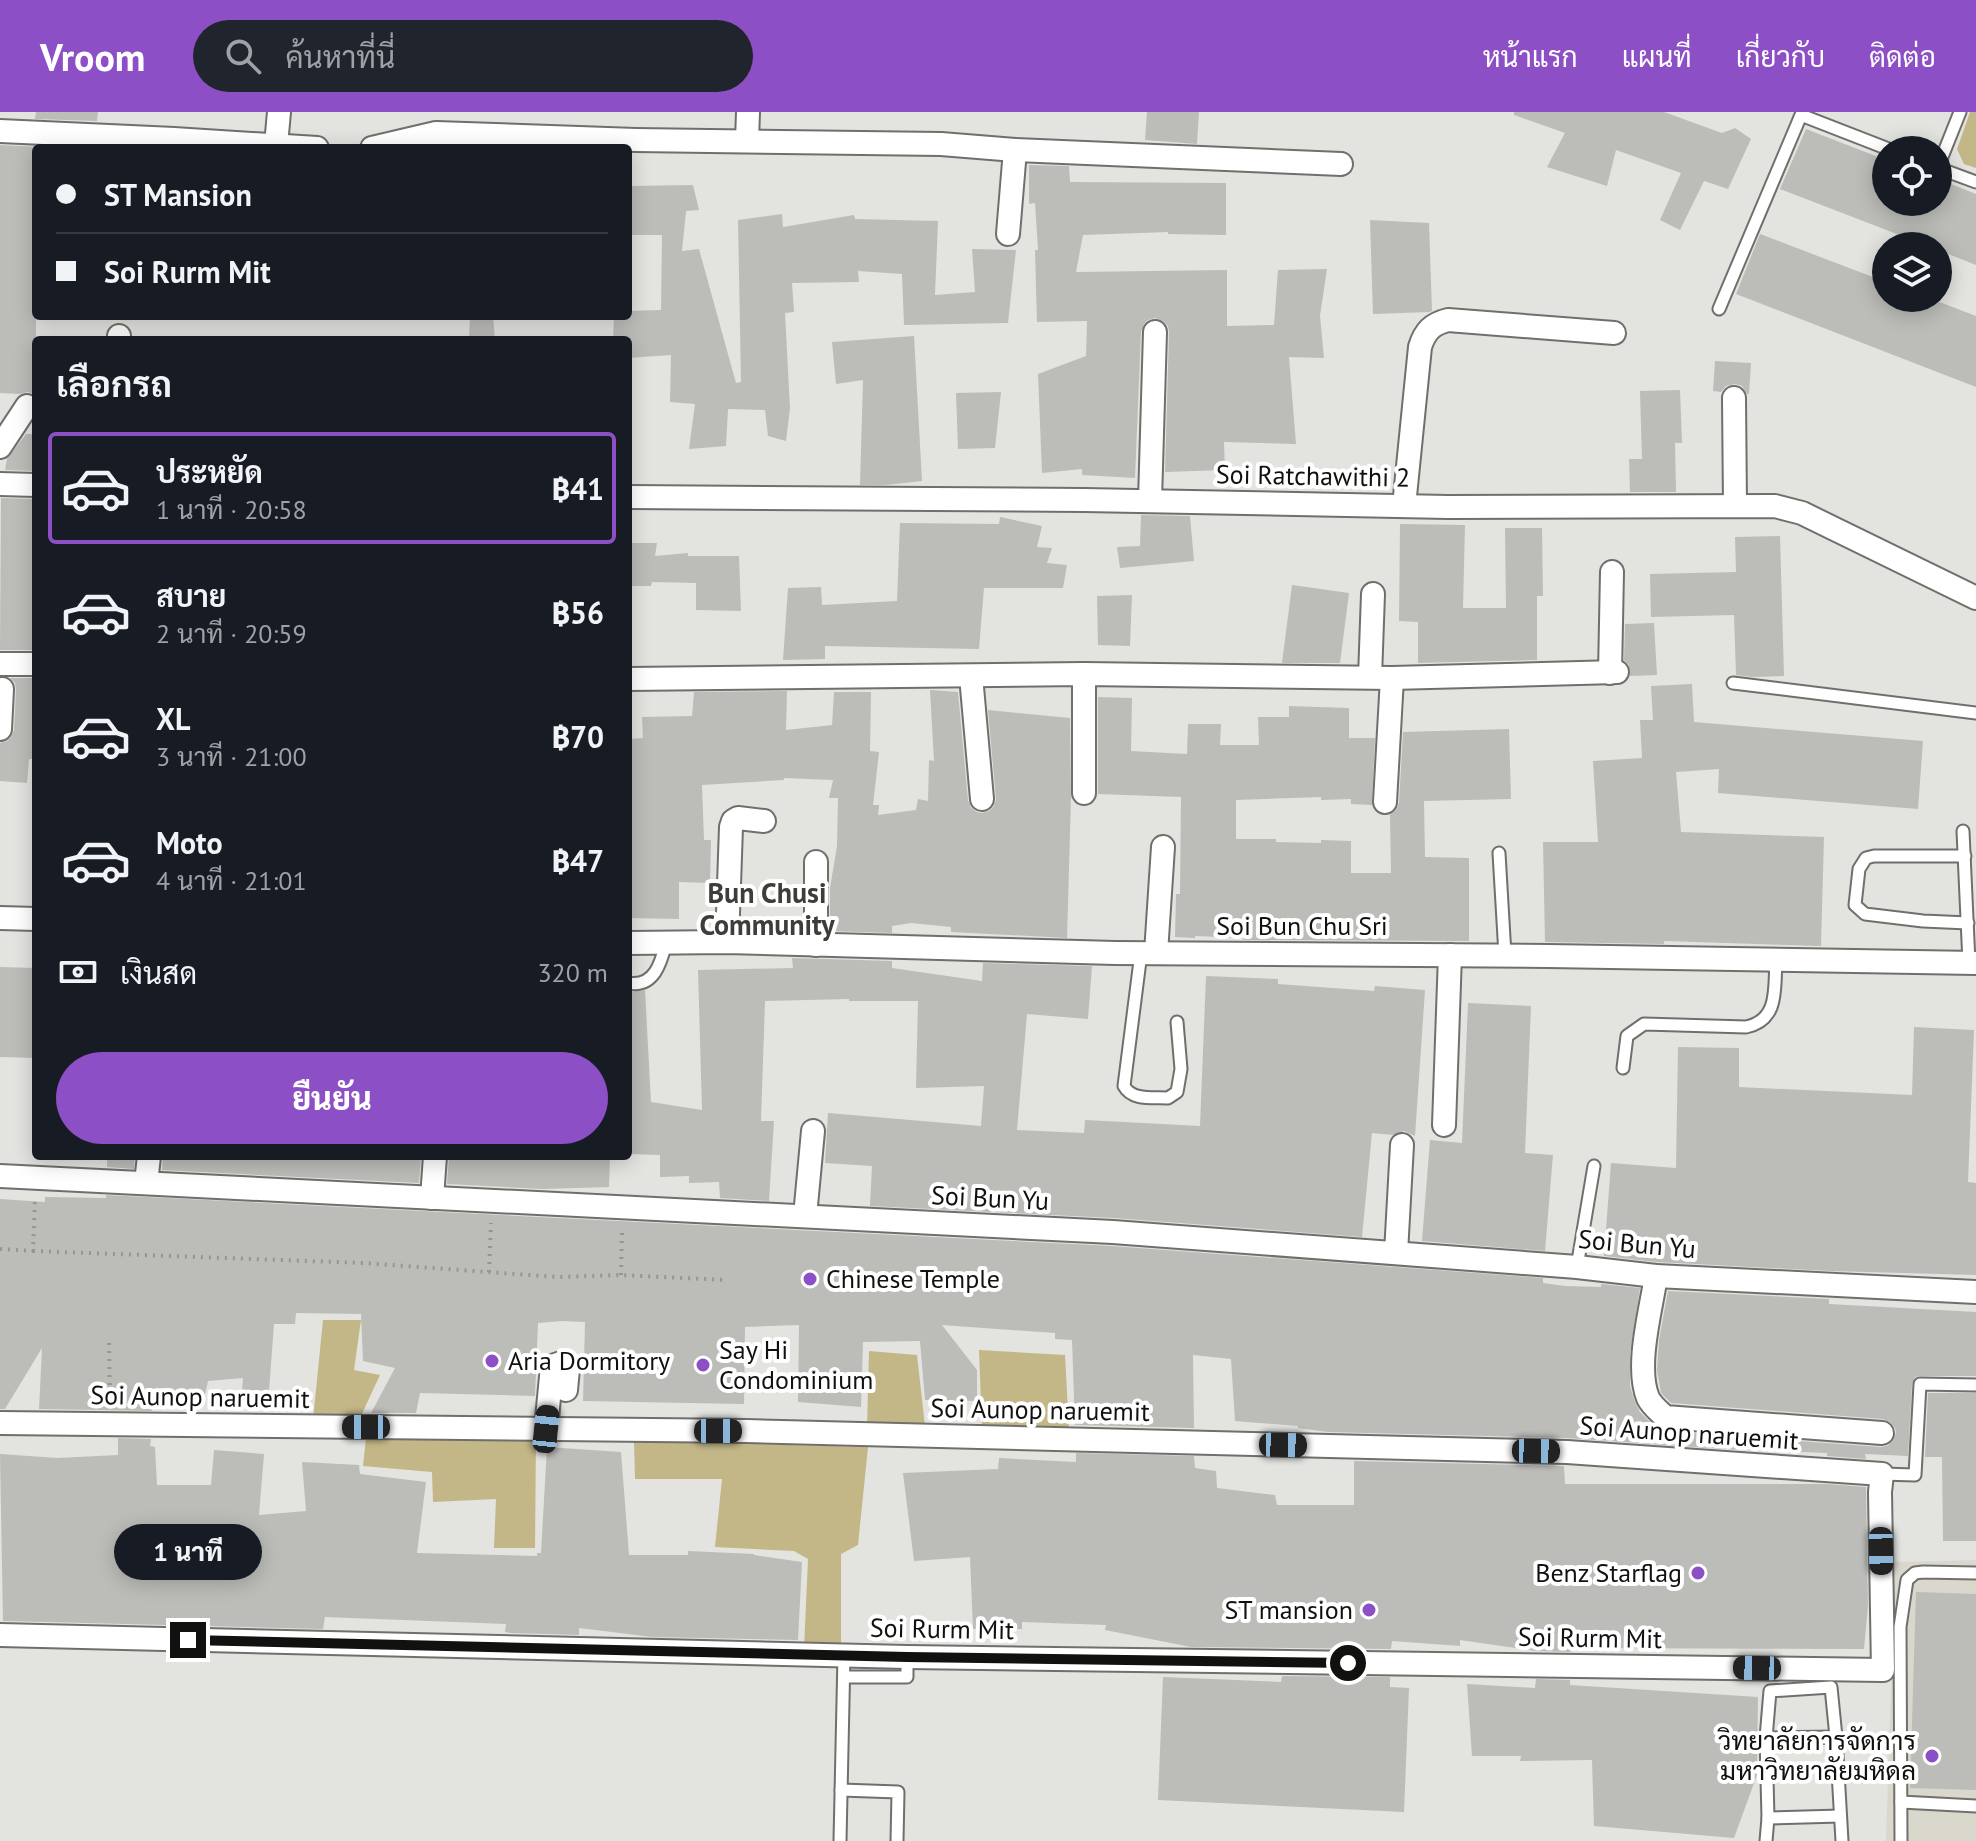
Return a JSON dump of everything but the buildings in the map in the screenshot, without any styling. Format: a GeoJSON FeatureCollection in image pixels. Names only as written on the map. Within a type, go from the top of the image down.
{"type":"FeatureCollection","features":[{"type":"Feature","properties":{"kind":"street"},"geometry":{"type":"LineString","coordinates":[[276,144],[279,112]]}},
{"type":"Feature","properties":{"kind":"street"},"geometry":{"type":"LineString","coordinates":[[747,141],[748,112]]}},
{"type":"Feature","properties":{"kind":"street"},"geometry":{"type":"LineString","coordinates":[[382,144],[436,122],[636,140],[941,144],[1341,164]]}},
{"type":"Feature","properties":{"kind":"street"},"geometry":{"type":"LineString","coordinates":[[0,131],[61,141],[183,144]]}},
{"type":"Feature","properties":{"kind":"street"},"geometry":{"type":"LineString","coordinates":[[1008,234],[1015,150]]}},
{"type":"Feature","properties":{"kind":"street"},"geometry":{"type":"LineString","coordinates":[[1404,506],[1420,347],[1424,334],[1434,324],[1448,320],[1614,333]]}},
{"type":"Feature","properties":{"kind":"street"},"geometry":{"type":"LineString","coordinates":[[1150,500],[1155,332]]}},
{"type":"Feature","properties":{"kind":"street"},"geometry":{"type":"LineString","coordinates":[[1734,398],[1735,505]]}},
{"type":"Feature","properties":{"kind":"street"},"geometry":{"type":"LineString","coordinates":[[0,447],[27,406]]}},
{"type":"Feature","properties":{"kind":"street"},"geometry":{"type":"LineString","coordinates":[[0,484],[32,485]]}},
{"type":"Feature","properties":{"kind":"street","name":"Soi Ratchawithi 2"},"geometry":{"type":"LineString","coordinates":[[632,497],[1150,500],[1404,506],[1775,506],[1802,513],[1976,598]]}},
{"type":"Feature","properties":{"kind":"street"},"geometry":{"type":"LineString","coordinates":[[632,679],[1084,674],[1381,677],[1614,672],[1612,572]]}},
{"type":"Feature","properties":{"kind":"street"},"geometry":{"type":"LineString","coordinates":[[1373,594],[1381,677],[1385,802]]}},
{"type":"Feature","properties":{"kind":"street"},"geometry":{"type":"LineString","coordinates":[[0,664],[32,664]]}},
{"type":"Feature","properties":{"kind":"street"},"geometry":{"type":"LineString","coordinates":[[1084,674],[1084,793]]}},
{"type":"Feature","properties":{"kind":"street"},"geometry":{"type":"LineString","coordinates":[[971,676],[982,799]]}},
{"type":"Feature","properties":{"kind":"street"},"geometry":{"type":"LineString","coordinates":[[0,729],[2,689]]}},
{"type":"Feature","properties":{"kind":"street"},"geometry":{"type":"LineString","coordinates":[[727,942],[731,827],[738,818],[764,821]]}},
{"type":"Feature","properties":{"kind":"street"},"geometry":{"type":"LineString","coordinates":[[1149,953],[1163,847]]}},
{"type":"Feature","properties":{"kind":"street"},"geometry":{"type":"LineString","coordinates":[[816,862],[816,945]]}},
{"type":"Feature","properties":{"kind":"street"},"geometry":{"type":"LineString","coordinates":[[0,918],[32,919]]}},
{"type":"Feature","properties":{"kind":"street","name":"Soi Bun Chu Sri"},"geometry":{"type":"LineString","coordinates":[[632,943],[727,942],[1149,953],[1972,963]]}},
{"type":"Feature","properties":{"kind":"street"},"geometry":{"type":"LineString","coordinates":[[1444,1125],[1450,955]]}},
{"type":"Feature","properties":{"kind":"street"},"geometry":{"type":"LineString","coordinates":[[805,1216],[813,1131]]}},
{"type":"Feature","properties":{"kind":"street"},"geometry":{"type":"LineString","coordinates":[[1396,1253],[1402,1145]]}},
{"type":"Feature","properties":{"kind":"street"},"geometry":{"type":"LineString","coordinates":[[146,1183],[149,1160]]}},
{"type":"Feature","properties":{"kind":"street"},"geometry":{"type":"LineString","coordinates":[[432,1198],[435,1160]]}},
{"type":"Feature","properties":{"kind":"street","name":"Soi Bun Yu"},"geometry":{"type":"LineString","coordinates":[[0,1176],[1113,1232],[1577,1267],[1656,1276],[1976,1292]]}},
{"type":"Feature","properties":{"kind":"street"},"geometry":{"type":"LineString","coordinates":[[1656,1276],[1642,1366],[1649,1400],[1665,1417],[1882,1433]]}},
{"type":"Feature","properties":{"kind":"street"},"geometry":{"type":"LineString","coordinates":[[546,1429],[552,1366],[561,1363],[568,1369],[566,1390]]}},
{"type":"Feature","properties":{"kind":"street","name":"Soi Aunop naruemit"},"geometry":{"type":"LineString","coordinates":[[0,1423],[747,1431],[1567,1452],[1882,1474]]}},
{"type":"Feature","properties":{"kind":"street"},"geometry":{"type":"LineString","coordinates":[[1882,1474],[1880,1492],[1892,1670]]}},
{"type":"Feature","properties":{"kind":"street","name":"Soi Rurm Mit"},"geometry":{"type":"LineString","coordinates":[[0,1635],[844,1666],[907,1657],[1892,1670]]}},
{"type":"Feature","properties":{"kind":"lane"},"geometry":{"type":"LineString","coordinates":[[1951,136],[1960,112]]}},
{"type":"Feature","properties":{"kind":"lane"},"geometry":{"type":"LineString","coordinates":[[1719,309],[1795,114],[1872,143]]}},
{"type":"Feature","properties":{"kind":"lane"},"geometry":{"type":"LineString","coordinates":[[1952,173],[1976,182]]}},
{"type":"Feature","properties":{"kind":"lane"},"geometry":{"type":"LineString","coordinates":[[1733,683],[1976,713]]}},
{"type":"Feature","properties":{"kind":"lane"},"geometry":{"type":"LineString","coordinates":[[1963,831],[1972,963]]}},
{"type":"Feature","properties":{"kind":"lane"},"geometry":{"type":"LineString","coordinates":[[1499,853],[1505,955]]}},
{"type":"Feature","properties":{"kind":"lane"},"geometry":{"type":"LineString","coordinates":[[1965,856],[1866,858],[1859,869],[1855,905],[1865,914],[1968,923]]}},
{"type":"Feature","properties":{"kind":"lane"},"geometry":{"type":"LineString","coordinates":[[632,984],[649,978],[660,968],[666,943]]}},
{"type":"Feature","properties":{"kind":"lane"},"geometry":{"type":"LineString","coordinates":[[1149,953],[1124,1086],[1132,1096],[1168,1098],[1177,1092],[1181,1069],[1177,1022]]}},
{"type":"Feature","properties":{"kind":"lane"},"geometry":{"type":"LineString","coordinates":[[1623,1068],[1627,1036],[1644,1024],[1757,1025],[1773,1007],[1776,959]]}},
{"type":"Feature","properties":{"kind":"lane"},"geometry":{"type":"LineString","coordinates":[[1577,1267],[1594,1166]]}},
{"type":"Feature","properties":{"kind":"lane"},"geometry":{"type":"LineString","coordinates":[[1882,1474],[1915,1475],[1920,1384],[1976,1385]]}},
{"type":"Feature","properties":{"kind":"lane"},"geometry":{"type":"LineString","coordinates":[[1901,1841],[1892,1670],[1907,1580],[1915,1573],[1923,1572],[1976,1573]]}},
{"type":"Feature","properties":{"kind":"lane"},"geometry":{"type":"LineString","coordinates":[[840,1841],[844,1666]]}},
{"type":"Feature","properties":{"kind":"lane"},"geometry":{"type":"LineString","coordinates":[[1766,1841],[1766,1738],[1770,1691],[1831,1687],[1842,1841]]}},
{"type":"Feature","properties":{"kind":"lane"},"geometry":{"type":"LineString","coordinates":[[1766,1738],[1836,1737]]}},
{"type":"Feature","properties":{"kind":"lane"},"geometry":{"type":"LineString","coordinates":[[841,1790],[902,1792],[897,1841]]}},
{"type":"Feature","properties":{"kind":"lane"},"geometry":{"type":"LineString","coordinates":[[1901,1802],[1976,1806]]}},
{"type":"Feature","properties":{"kind":"lane"},"geometry":{"type":"LineString","coordinates":[[1768,1818],[1840,1816]]}},
{"type":"Feature","properties":{"kind":"path"},"geometry":{"type":"LineString","coordinates":[[33,1251],[36,1177]]}},
{"type":"Feature","properties":{"kind":"path"},"geometry":{"type":"LineString","coordinates":[[489,1272],[493,1200]]}},
{"type":"Feature","properties":{"kind":"path"},"geometry":{"type":"LineString","coordinates":[[621,1275],[623,1207]]}},
{"type":"Feature","properties":{"kind":"path"},"geometry":{"type":"LineString","coordinates":[[0,1249],[364,1263],[557,1277],[621,1275],[726,1280]]}},
{"type":"Feature","properties":{"kind":"path"},"geometry":{"type":"LineString","coordinates":[[109,1343],[110,1424]]}},
{"type":"Feature","properties":{"kind":"shaded area"},"geometry":{"type":"Polygon","coordinates":[[[1970,112],[1976,112],[1976,168],[1964,164],[1957,149],[1970,112]]]}},
{"type":"Feature","properties":{"kind":"shaded area"},"geometry":{"type":"Polygon","coordinates":[[[323,1320],[361,1320],[354,1370],[380,1375],[360,1418],[313,1420],[323,1320]]]}},
{"type":"Feature","properties":{"kind":"shaded area"},"geometry":{"type":"Polygon","coordinates":[[[979,1350],[1065,1355],[1069,1430],[982,1431],[979,1350]]]}},
{"type":"Feature","properties":{"kind":"shaded area"},"geometry":{"type":"Polygon","coordinates":[[[869,1351],[917,1355],[925,1426],[867,1428],[869,1351]]]}},
{"type":"Feature","properties":{"kind":"shaded area"},"geometry":{"type":"Polygon","coordinates":[[[536,1437],[535,1548],[494,1548],[496,1499],[433,1502],[432,1472],[363,1466],[366,1438],[536,1437]]]}},
{"type":"Feature","properties":{"kind":"shaded area"},"geometry":{"type":"Polygon","coordinates":[[[634,1441],[868,1447],[858,1545],[841,1554],[841,1647],[804,1649],[808,1559],[794,1551],[715,1547],[722,1479],[635,1479],[634,1441]]]}},
{"type":"Feature","properties":{"kind":"shaded area","name":"วิทยาลัยการจัดการ มหาวิทยาลัยมหิดล"},"geometry":{"type":"Polygon","coordinates":[[[1976,1560],[1976,1841],[1886,1841],[1895,1562],[1976,1560]]]}},
{"type":"Feature","properties":{"kind":"place","name":"Chinese Temple"},"geometry":{"type":"Point","coordinates":[810,1279]}},
{"type":"Feature","properties":{"kind":"place","name":"Aria Dormitory"},"geometry":{"type":"Point","coordinates":[492,1361]}},
{"type":"Feature","properties":{"kind":"place","name":"Say Hi Condominium"},"geometry":{"type":"Point","coordinates":[703,1365]}},
{"type":"Feature","properties":{"kind":"place","name":"Benz Starflag"},"geometry":{"type":"Point","coordinates":[1698,1573]}},
{"type":"Feature","properties":{"kind":"place","name":"ST mansion"},"geometry":{"type":"Point","coordinates":[1369,1610]}},
{"type":"Feature","properties":{"kind":"place","name":"วิทยาลัยการจัดการ มหาวิทยาลัยมหิดล"},"geometry":{"type":"Point","coordinates":[1932,1756]}},
{"type":"Feature","properties":{"kind":"district","name":"Bun Chusi Community"},"geometry":{"type":"Point","coordinates":[767,909]}},
{"type":"Feature","properties":{"kind":"route"},"geometry":{"type":"LineString","coordinates":[[188,1640],[907,1657],[1348,1663]]}}]}
